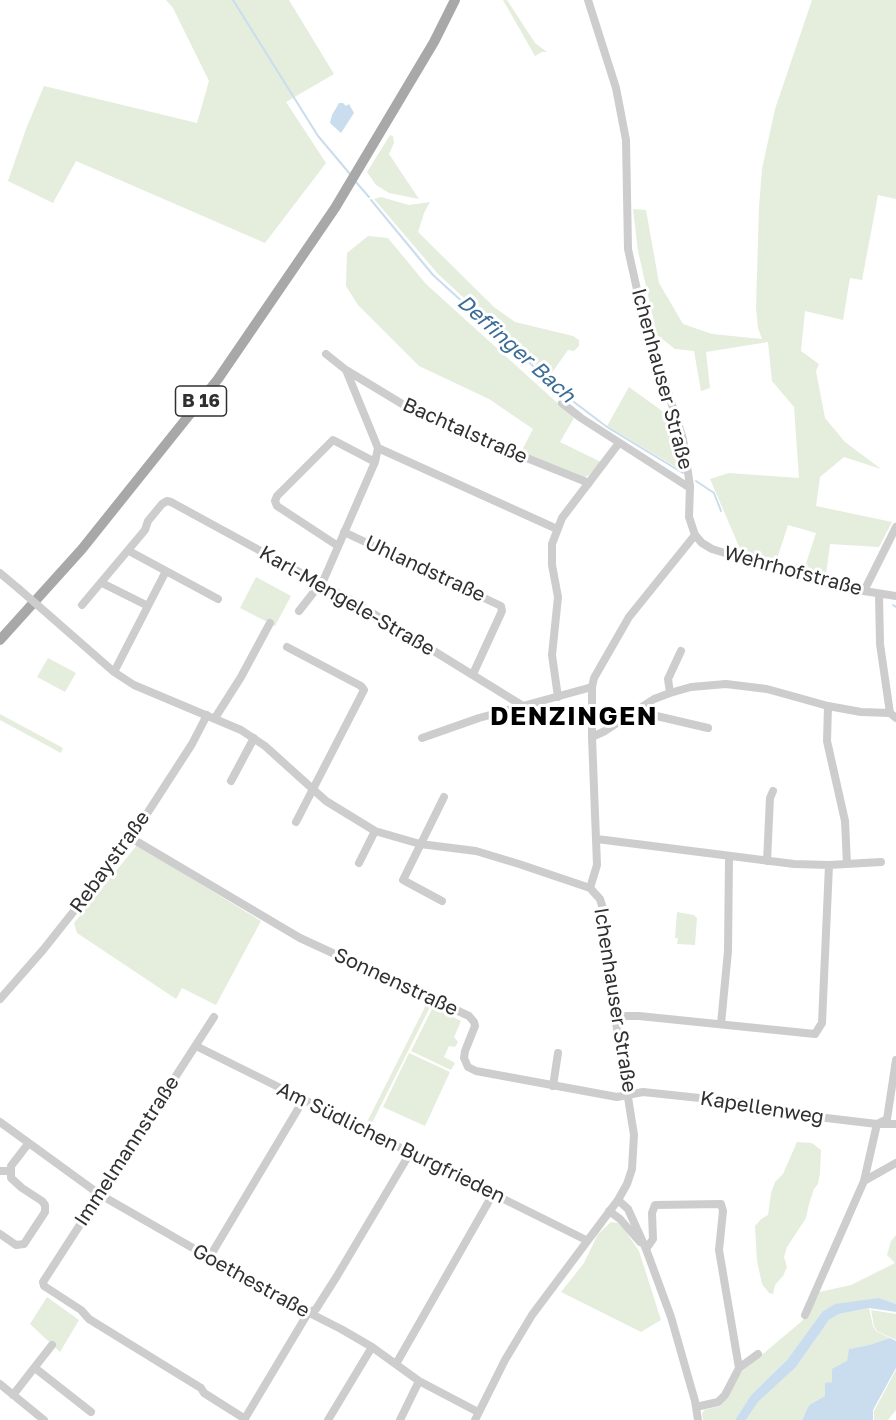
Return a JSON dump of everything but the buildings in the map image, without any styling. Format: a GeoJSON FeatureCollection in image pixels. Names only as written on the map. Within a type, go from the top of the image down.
{"type":"FeatureCollection","features":[{"type":"Feature","properties":{"kind":"main road","name":"B 16"},"geometry":{"type":"LineString","coordinates":[[0,640],[82,549],[218,379],[335,208],[369,154],[455,2]]}},
{"type":"Feature","properties":{"kind":"street","name":"Ichenhauser Straße"},"geometry":{"type":"LineString","coordinates":[[476,1416],[532,1315],[618,1200],[627,1184],[634,1154],[629,1093],[615,1016],[603,909],[600,899],[590,888],[595,878],[597,865],[592,687],[598,669],[628,617],[695,535],[689,517],[689,472],[683,439],[642,312],[628,249],[626,140],[623,120],[616,88],[588,0]]}},
{"type":"Feature","properties":{"kind":"street","name":"Bachtalstraße"},"geometry":{"type":"LineString","coordinates":[[326,354],[346,370],[422,416],[589,483]]}},
{"type":"Feature","properties":{"kind":"street"},"geometry":{"type":"LineString","coordinates":[[299,611],[321,583],[375,462],[378,448],[346,370]]}},
{"type":"Feature","properties":{"kind":"street"},"geometry":{"type":"LineString","coordinates":[[562,403],[619,443],[690,487]]}},
{"type":"Feature","properties":{"kind":"street"},"geometry":{"type":"LineString","coordinates":[[338,546],[277,506],[275,501],[277,496],[333,440],[375,462]]}},
{"type":"Feature","properties":{"kind":"street"},"geometry":{"type":"LineString","coordinates":[[558,697],[552,655],[558,597],[551,555],[557,529],[569,508],[619,443]]}},
{"type":"Feature","properties":{"kind":"street"},"geometry":{"type":"LineString","coordinates":[[378,448],[557,529]]}},
{"type":"Feature","properties":{"kind":"street","name":"Karl-Mengele-Straße"},"geometry":{"type":"LineString","coordinates":[[129,551],[145,530],[149,520],[167,501],[321,583],[392,624],[398,630],[523,706]]}},
{"type":"Feature","properties":{"kind":"street"},"geometry":{"type":"LineString","coordinates":[[864,591],[896,527]]}},
{"type":"Feature","properties":{"kind":"street","name":"Uhlandstraße"},"geometry":{"type":"LineString","coordinates":[[344,532],[501,606],[502,611],[472,674]]}},
{"type":"Feature","properties":{"kind":"street","name":"Wehrhofstraße"},"geometry":{"type":"LineString","coordinates":[[695,535],[702,543],[717,550],[807,578],[896,596]]}},
{"type":"Feature","properties":{"kind":"street"},"geometry":{"type":"LineString","coordinates":[[82,605],[129,551],[218,599]]}},
{"type":"Feature","properties":{"kind":"street"},"geometry":{"type":"LineString","coordinates":[[114,672],[166,571]]}},
{"type":"Feature","properties":{"kind":"street"},"geometry":{"type":"LineString","coordinates":[[0,573],[114,672],[150,693],[211,716],[254,738],[339,811],[375,831],[420,844],[476,851],[590,888]]}},
{"type":"Feature","properties":{"kind":"street"},"geometry":{"type":"LineString","coordinates":[[102,583],[147,606]]}},
{"type":"Feature","properties":{"kind":"street"},"geometry":{"type":"LineString","coordinates":[[592,737],[654,699],[691,687],[726,684],[767,689],[828,706],[893,715],[880,644],[879,594]]}},
{"type":"Feature","properties":{"kind":"street","name":"Rebaystraße"},"geometry":{"type":"LineString","coordinates":[[0,999],[50,942],[132,838],[192,744],[241,677],[270,624]]}},
{"type":"Feature","properties":{"kind":"street"},"geometry":{"type":"LineString","coordinates":[[287,647],[361,686],[364,690],[296,822]]}},
{"type":"Feature","properties":{"kind":"street"},"geometry":{"type":"LineString","coordinates":[[670,693],[668,680],[681,651]]}},
{"type":"Feature","properties":{"kind":"street"},"geometry":{"type":"LineString","coordinates":[[422,738],[479,718],[592,687]]}},
{"type":"Feature","properties":{"kind":"street"},"geometry":{"type":"LineString","coordinates":[[828,706],[827,741],[845,818],[847,864]]}},
{"type":"Feature","properties":{"kind":"street"},"geometry":{"type":"LineString","coordinates":[[635,711],[708,728]]}},
{"type":"Feature","properties":{"kind":"street"},"geometry":{"type":"LineString","coordinates":[[231,781],[254,738]]}},
{"type":"Feature","properties":{"kind":"street"},"geometry":{"type":"LineString","coordinates":[[767,861],[770,798],[773,791]]}},
{"type":"Feature","properties":{"kind":"street"},"geometry":{"type":"LineString","coordinates":[[442,901],[403,880],[444,797]]}},
{"type":"Feature","properties":{"kind":"street"},"geometry":{"type":"LineString","coordinates":[[359,863],[375,831]]}},
{"type":"Feature","properties":{"kind":"street","name":"Sonnenstraße"},"geometry":{"type":"LineString","coordinates":[[132,838],[300,938],[469,1016],[475,1026],[465,1051],[464,1058],[468,1067],[476,1071],[553,1086],[617,1096],[629,1093]]}},
{"type":"Feature","properties":{"kind":"street"},"geometry":{"type":"LineString","coordinates":[[597,839],[767,861],[829,865],[881,862]]}},
{"type":"Feature","properties":{"kind":"street"},"geometry":{"type":"LineString","coordinates":[[721,1024],[728,951],[729,857]]}},
{"type":"Feature","properties":{"kind":"street"},"geometry":{"type":"LineString","coordinates":[[615,1016],[815,1034],[822,1023],[829,865]]}},
{"type":"Feature","properties":{"kind":"street","name":"Immelmannstraße"},"geometry":{"type":"LineString","coordinates":[[214,1017],[43,1282],[44,1286],[81,1310],[89,1319],[201,1388],[204,1393],[244,1420]]}},
{"type":"Feature","properties":{"kind":"street","name":"Am Südlichen Burgfrieden"},"geometry":{"type":"LineString","coordinates":[[196,1046],[586,1240]]}},
{"type":"Feature","properties":{"kind":"street"},"geometry":{"type":"LineString","coordinates":[[553,1086],[558,1053]]}},
{"type":"Feature","properties":{"kind":"street"},"geometry":{"type":"LineString","coordinates":[[805,1316],[864,1181],[877,1124],[886,1119],[896,1060]]}},
{"type":"Feature","properties":{"kind":"street","name":"Kapellenweg"},"geometry":{"type":"LineString","coordinates":[[629,1093],[643,1092],[756,1104],[784,1113],[877,1124],[896,1124]]}},
{"type":"Feature","properties":{"kind":"street"},"geometry":{"type":"LineString","coordinates":[[209,1258],[304,1100]]}},
{"type":"Feature","properties":{"kind":"street","name":"Goethestraße"},"geometry":{"type":"LineString","coordinates":[[0,1122],[99,1194],[209,1258],[372,1347],[476,1416]]}},
{"type":"Feature","properties":{"kind":"street"},"geometry":{"type":"LineString","coordinates":[[0,1234],[16,1245],[24,1244],[46,1208],[42,1201],[11,1178],[11,1166],[28,1144]]}},
{"type":"Feature","properties":{"kind":"street"},"geometry":{"type":"LineString","coordinates":[[244,1420],[308,1313],[316,1309],[410,1153]]}},
{"type":"Feature","properties":{"kind":"street"},"geometry":{"type":"LineString","coordinates":[[864,1181],[896,1163]]}},
{"type":"Feature","properties":{"kind":"street"},"geometry":{"type":"LineString","coordinates":[[0,1171],[10,1171]]}},
{"type":"Feature","properties":{"kind":"street"},"geometry":{"type":"LineString","coordinates":[[396,1364],[493,1194]]}},
{"type":"Feature","properties":{"kind":"street"},"geometry":{"type":"LineString","coordinates":[[618,1200],[628,1209],[646,1249],[676,1332],[698,1420]]}},
{"type":"Feature","properties":{"kind":"street"},"geometry":{"type":"LineString","coordinates":[[646,1249],[653,1239],[652,1213],[655,1205],[721,1204],[723,1211],[719,1250],[740,1368]]}},
{"type":"Feature","properties":{"kind":"street"},"geometry":{"type":"LineString","coordinates":[[609,1211],[620,1219],[646,1249]]}},
{"type":"Feature","properties":{"kind":"street"},"geometry":{"type":"LineString","coordinates":[[13,1395],[52,1345]]}},
{"type":"Feature","properties":{"kind":"street"},"geometry":{"type":"LineString","coordinates":[[328,1420],[372,1347]]}},
{"type":"Feature","properties":{"kind":"street"},"geometry":{"type":"LineString","coordinates":[[696,1407],[718,1402],[725,1395],[740,1368],[758,1354]]}},
{"type":"Feature","properties":{"kind":"street"},"geometry":{"type":"LineString","coordinates":[[35,1368],[91,1412]]}},
{"type":"Feature","properties":{"kind":"street"},"geometry":{"type":"LineString","coordinates":[[400,1420],[419,1380]]}},
{"type":"Feature","properties":{"kind":"street"},"geometry":{"type":"LineString","coordinates":[[0,1384],[44,1420]]}},
{"type":"Feature","properties":{"kind":"green space"},"geometry":{"type":"Polygon","coordinates":[[[166,0],[289,0],[334,74],[286,102],[326,163],[265,243],[76,161],[53,203],[8,181],[44,86],[197,123],[209,81],[173,8],[166,0]]]}},
{"type":"Feature","properties":{"kind":"green space"},"geometry":{"type":"Polygon","coordinates":[[[503,0],[507,0],[535,43],[547,52],[535,56],[503,0]]]}},
{"type":"Feature","properties":{"kind":"green space"},"geometry":{"type":"Polygon","coordinates":[[[812,0],[896,0],[896,199],[878,195],[862,280],[850,278],[843,320],[805,311],[801,351],[819,364],[816,371],[825,418],[845,442],[881,469],[844,457],[820,477],[816,506],[892,522],[879,547],[830,544],[826,575],[804,570],[816,533],[788,525],[776,562],[741,551],[710,479],[729,473],[799,478],[794,407],[772,381],[768,342],[706,352],[710,388],[701,391],[694,351],[675,349],[657,335],[638,251],[633,209],[646,210],[659,283],[683,324],[712,334],[762,339],[758,328],[756,308],[762,169],[775,109],[812,0]]]}},
{"type":"Feature","properties":{"kind":"green space"},"geometry":{"type":"Polygon","coordinates":[[[390,135],[393,136],[394,143],[389,154],[419,199],[389,193],[376,185],[367,172],[390,135]]]}},
{"type":"Feature","properties":{"kind":"green space"},"geometry":{"type":"Polygon","coordinates":[[[381,197],[409,205],[430,202],[418,232],[494,307],[515,322],[573,336],[579,340],[579,346],[574,351],[568,350],[549,377],[438,274],[374,199],[381,197]]]}},
{"type":"Feature","properties":{"kind":"green space"},"geometry":{"type":"Polygon","coordinates":[[[368,236],[388,238],[426,284],[574,418],[560,442],[601,462],[589,475],[585,477],[521,452],[533,429],[489,399],[419,366],[358,305],[346,286],[347,253],[368,236]]]}},
{"type":"Feature","properties":{"kind":"green space"},"geometry":{"type":"Polygon","coordinates":[[[629,387],[669,416],[681,470],[607,426],[629,387]]]}},
{"type":"Feature","properties":{"kind":"green space"},"geometry":{"type":"Polygon","coordinates":[[[256,577],[291,596],[275,626],[240,608],[256,577]]]}},
{"type":"Feature","properties":{"kind":"green space"},"geometry":{"type":"Polygon","coordinates":[[[48,658],[76,673],[65,692],[37,677],[48,658]]]}},
{"type":"Feature","properties":{"kind":"green space"},"geometry":{"type":"Polygon","coordinates":[[[0,714],[63,748],[61,753],[0,720],[0,714]]]}},
{"type":"Feature","properties":{"kind":"green space"},"geometry":{"type":"Polygon","coordinates":[[[137,845],[261,921],[216,1005],[182,988],[176,999],[77,933],[74,923],[137,845]]]}},
{"type":"Feature","properties":{"kind":"green space"},"geometry":{"type":"Polygon","coordinates":[[[677,912],[694,915],[697,918],[695,945],[677,944],[678,938],[675,938],[677,912]]]}},
{"type":"Feature","properties":{"kind":"green space"},"geometry":{"type":"Polygon","coordinates":[[[427,1003],[431,1005],[371,1125],[367,1122],[427,1003]]]}},
{"type":"Feature","properties":{"kind":"green space"},"geometry":{"type":"Polygon","coordinates":[[[433,1007],[461,1021],[454,1037],[458,1042],[455,1047],[449,1046],[444,1057],[455,1063],[451,1070],[411,1051],[433,1007]]]}},
{"type":"Feature","properties":{"kind":"green space"},"geometry":{"type":"Polygon","coordinates":[[[409,1053],[450,1072],[425,1126],[383,1107],[409,1053]]]}},
{"type":"Feature","properties":{"kind":"green space"},"geometry":{"type":"Polygon","coordinates":[[[797,1142],[812,1143],[821,1150],[820,1173],[806,1218],[787,1247],[784,1257],[787,1267],[775,1285],[773,1294],[769,1293],[762,1284],[757,1261],[755,1226],[768,1215],[775,1182],[783,1174],[797,1142]]]}},
{"type":"Feature","properties":{"kind":"green space"},"geometry":{"type":"Polygon","coordinates":[[[611,1222],[618,1223],[624,1229],[639,1251],[661,1320],[641,1332],[561,1292],[584,1263],[598,1234],[611,1222]]]}},
{"type":"Feature","properties":{"kind":"green space"},"geometry":{"type":"Polygon","coordinates":[[[896,1235],[896,1304],[879,1298],[822,1312],[787,1360],[751,1395],[735,1420],[703,1420],[704,1410],[720,1406],[739,1374],[802,1321],[815,1293],[851,1285],[895,1263],[887,1255],[891,1241],[896,1235]]]}},
{"type":"Feature","properties":{"kind":"green space"},"geometry":{"type":"Polygon","coordinates":[[[47,1297],[79,1320],[60,1352],[30,1324],[47,1297]]]}},
{"type":"Feature","properties":{"kind":"green space"},"geometry":{"type":"Polygon","coordinates":[[[869,1308],[876,1331],[890,1338],[850,1349],[847,1361],[825,1396],[809,1405],[802,1420],[746,1420],[758,1402],[796,1367],[829,1320],[839,1314],[869,1308]]]}},
{"type":"Feature","properties":{"kind":"green space"},"geometry":{"type":"Polygon","coordinates":[[[871,1310],[896,1314],[896,1340],[877,1331],[871,1310]]]}},
{"type":"Feature","properties":{"kind":"green space"},"geometry":{"type":"Polygon","coordinates":[[[896,1370],[896,1410],[888,1420],[874,1420],[874,1411],[896,1370]]]}},
{"type":"Feature","properties":{"kind":"water"},"geometry":{"type":"Polygon","coordinates":[[[339,103],[346,106],[349,104],[354,113],[341,133],[330,123],[339,103]]]}},
{"type":"Feature","properties":{"kind":"water"},"geometry":{"type":"Polygon","coordinates":[[[879,1298],[896,1304],[896,1312],[869,1308],[839,1314],[829,1320],[796,1367],[758,1402],[746,1420],[735,1420],[751,1395],[787,1360],[822,1312],[835,1304],[879,1298]]]}},
{"type":"Feature","properties":{"kind":"water"},"geometry":{"type":"Polygon","coordinates":[[[890,1338],[896,1341],[896,1368],[873,1410],[873,1420],[802,1420],[809,1405],[825,1396],[825,1383],[832,1382],[832,1369],[847,1361],[849,1349],[890,1338]]]}},
{"type":"Feature","properties":{"kind":"waterway","name":"Deffinger Bach"},"geometry":{"type":"LineString","coordinates":[[233,0],[318,136],[350,174]]}},
{"type":"Feature","properties":{"kind":"waterway","name":"Deffinger Bach"},"geometry":{"type":"LineString","coordinates":[[355,181],[369,197]]}},
{"type":"Feature","properties":{"kind":"waterway","name":"Deffinger Bach"},"geometry":{"type":"LineString","coordinates":[[371,200],[433,275],[566,396],[607,427],[683,473]]}},
{"type":"Feature","properties":{"kind":"waterway","name":"Deffinger Bach"},"geometry":{"type":"LineString","coordinates":[[696,481],[714,493],[721,511]]}},
{"type":"Feature","properties":{"kind":"district","name":"DENZINGEN"},"geometry":{"type":"Point","coordinates":[574,717]}}]}
